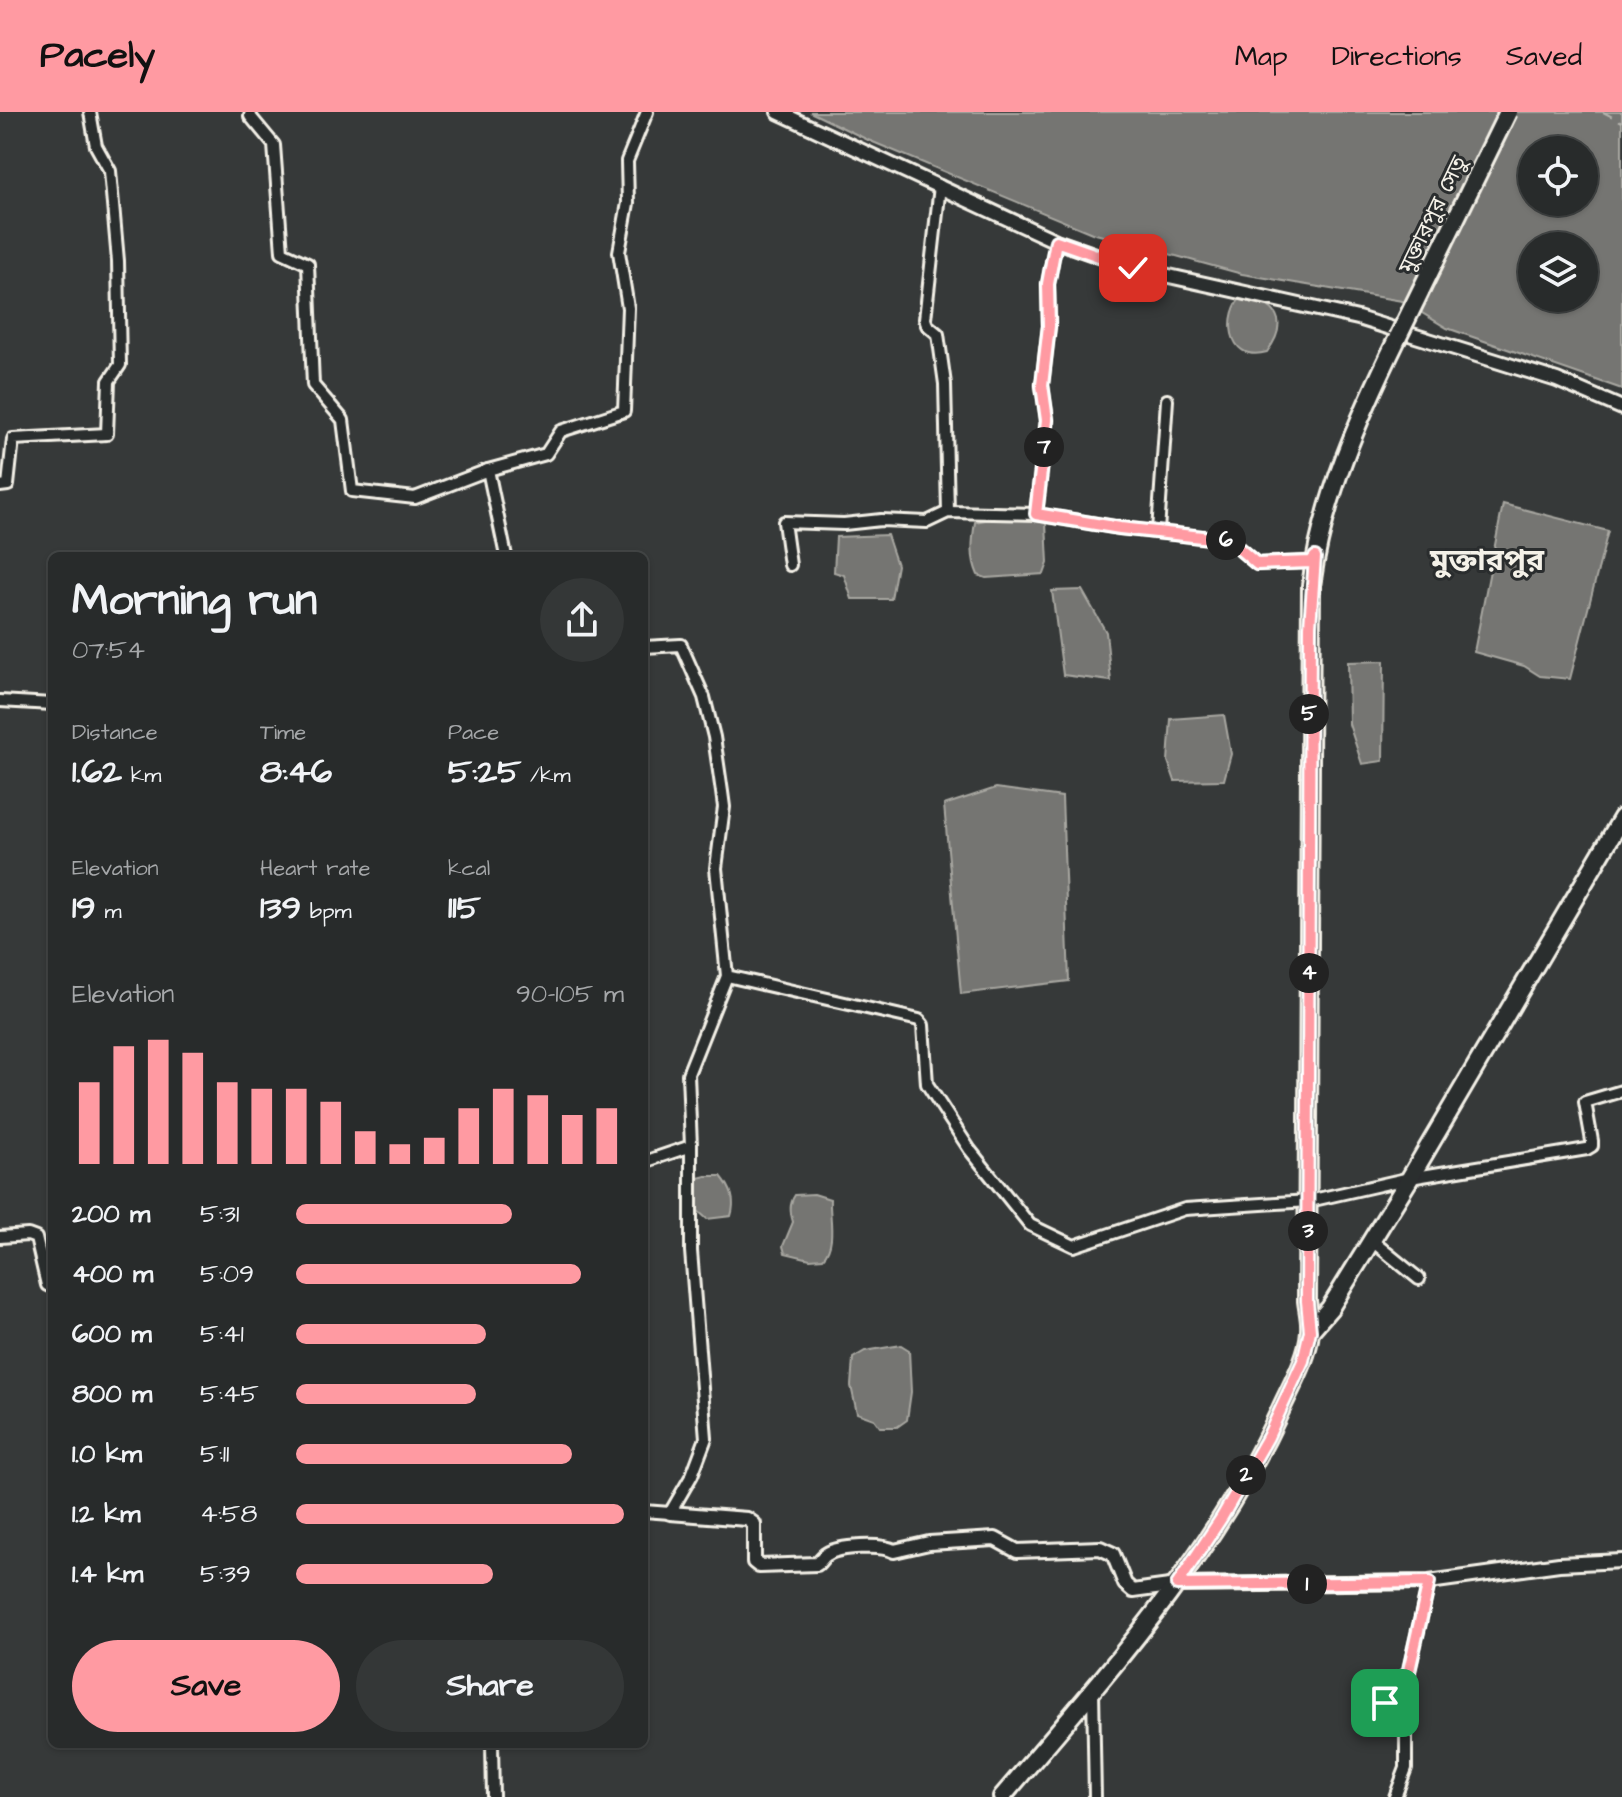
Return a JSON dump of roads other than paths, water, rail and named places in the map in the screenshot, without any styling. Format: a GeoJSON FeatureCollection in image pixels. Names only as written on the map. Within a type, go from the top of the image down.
{"type":"FeatureCollection","features":[{"type":"Feature","properties":{"kind":"main road","name":"মুক্তারপুর সেতু"},"geometry":{"type":"LineString","coordinates":[[1310,1331],[1307,1301],[1310,626],[1315,557],[1346,449],[1508,112]]}},
{"type":"Feature","properties":{"kind":"main road"},"geometry":{"type":"LineString","coordinates":[[1002,1797],[1177,1585],[1222,1517],[1268,1437],[1303,1361],[1310,1331],[1330,1308],[1410,1178],[1622,818]]}},
{"type":"Feature","properties":{"kind":"street"},"geometry":{"type":"LineString","coordinates":[[0,486],[8,485],[13,439],[107,434],[109,381],[120,365],[118,261],[110,171],[96,146],[90,112]]}},
{"type":"Feature","properties":{"kind":"street"},"geometry":{"type":"LineString","coordinates":[[251,112],[250,116],[274,145],[282,252],[308,264],[313,385],[343,420],[352,491],[415,498],[488,470],[546,454],[561,431],[624,411],[628,308],[619,252],[628,203],[627,161],[647,112]]}},
{"type":"Feature","properties":{"kind":"street"},"geometry":{"type":"LineString","coordinates":[[778,112],[1056,241],[1133,268],[1358,318],[1557,380],[1622,408]]}},
{"type":"Feature","properties":{"kind":"street"},"geometry":{"type":"LineString","coordinates":[[940,186],[925,319],[927,325],[938,334],[945,384],[948,512]]}},
{"type":"Feature","properties":{"kind":"street"},"geometry":{"type":"LineString","coordinates":[[1036,514],[1047,420],[1042,385],[1049,326],[1048,284],[1056,241]]}},
{"type":"Feature","properties":{"kind":"street"},"geometry":{"type":"LineString","coordinates":[[1158,531],[1167,400]]}},
{"type":"Feature","properties":{"kind":"street"},"geometry":{"type":"LineString","coordinates":[[488,470],[505,552]]}},
{"type":"Feature","properties":{"kind":"street"},"geometry":{"type":"LineString","coordinates":[[790,565],[784,522],[927,522],[948,512],[1036,514],[1229,540],[1257,564],[1311,562],[1315,557]]}},
{"type":"Feature","properties":{"kind":"street"},"geometry":{"type":"LineString","coordinates":[[648,647],[677,644],[683,648],[704,697],[714,737],[724,807],[716,868],[727,976],[688,1074],[691,1251],[706,1438],[692,1475],[670,1513]]}},
{"type":"Feature","properties":{"kind":"street"},"geometry":{"type":"LineString","coordinates":[[0,701],[48,704]]}},
{"type":"Feature","properties":{"kind":"street"},"geometry":{"type":"LineString","coordinates":[[727,976],[919,1020],[923,1025],[927,1084],[970,1150],[1030,1225],[1074,1246],[1185,1209],[1309,1201],[1410,1178],[1587,1149],[1592,1146],[1592,1141],[1585,1102],[1622,1091]]}},
{"type":"Feature","properties":{"kind":"street"},"geometry":{"type":"LineString","coordinates":[[648,1161],[691,1146]]}},
{"type":"Feature","properties":{"kind":"street"},"geometry":{"type":"LineString","coordinates":[[0,1237],[28,1235],[36,1238],[48,1285]]}},
{"type":"Feature","properties":{"kind":"street"},"geometry":{"type":"LineString","coordinates":[[1371,1240],[1419,1279]]}},
{"type":"Feature","properties":{"kind":"street"},"geometry":{"type":"LineString","coordinates":[[648,1511],[747,1519],[754,1524],[754,1562],[763,1567],[817,1564],[828,1553],[844,1549],[885,1546],[894,1551],[929,1543],[995,1539],[1017,1551],[1100,1548],[1113,1554],[1125,1584],[1133,1591],[1177,1585],[1429,1582],[1559,1564],[1622,1561]]}},
{"type":"Feature","properties":{"kind":"street"},"geometry":{"type":"LineString","coordinates":[[1395,1797],[1406,1768],[1406,1723],[1403,1717],[1388,1708],[1384,1699],[1393,1680],[1408,1675],[1429,1582]]}},
{"type":"Feature","properties":{"kind":"street"},"geometry":{"type":"LineString","coordinates":[[1093,1689],[1095,1797]]}},
{"type":"Feature","properties":{"kind":"street"},"geometry":{"type":"LineString","coordinates":[[492,1748],[493,1797]]}},
{"type":"Feature","properties":{"kind":"district","name":"মুক্তারপুর"},"geometry":{"type":"Point","coordinates":[1487,561]}}]}
